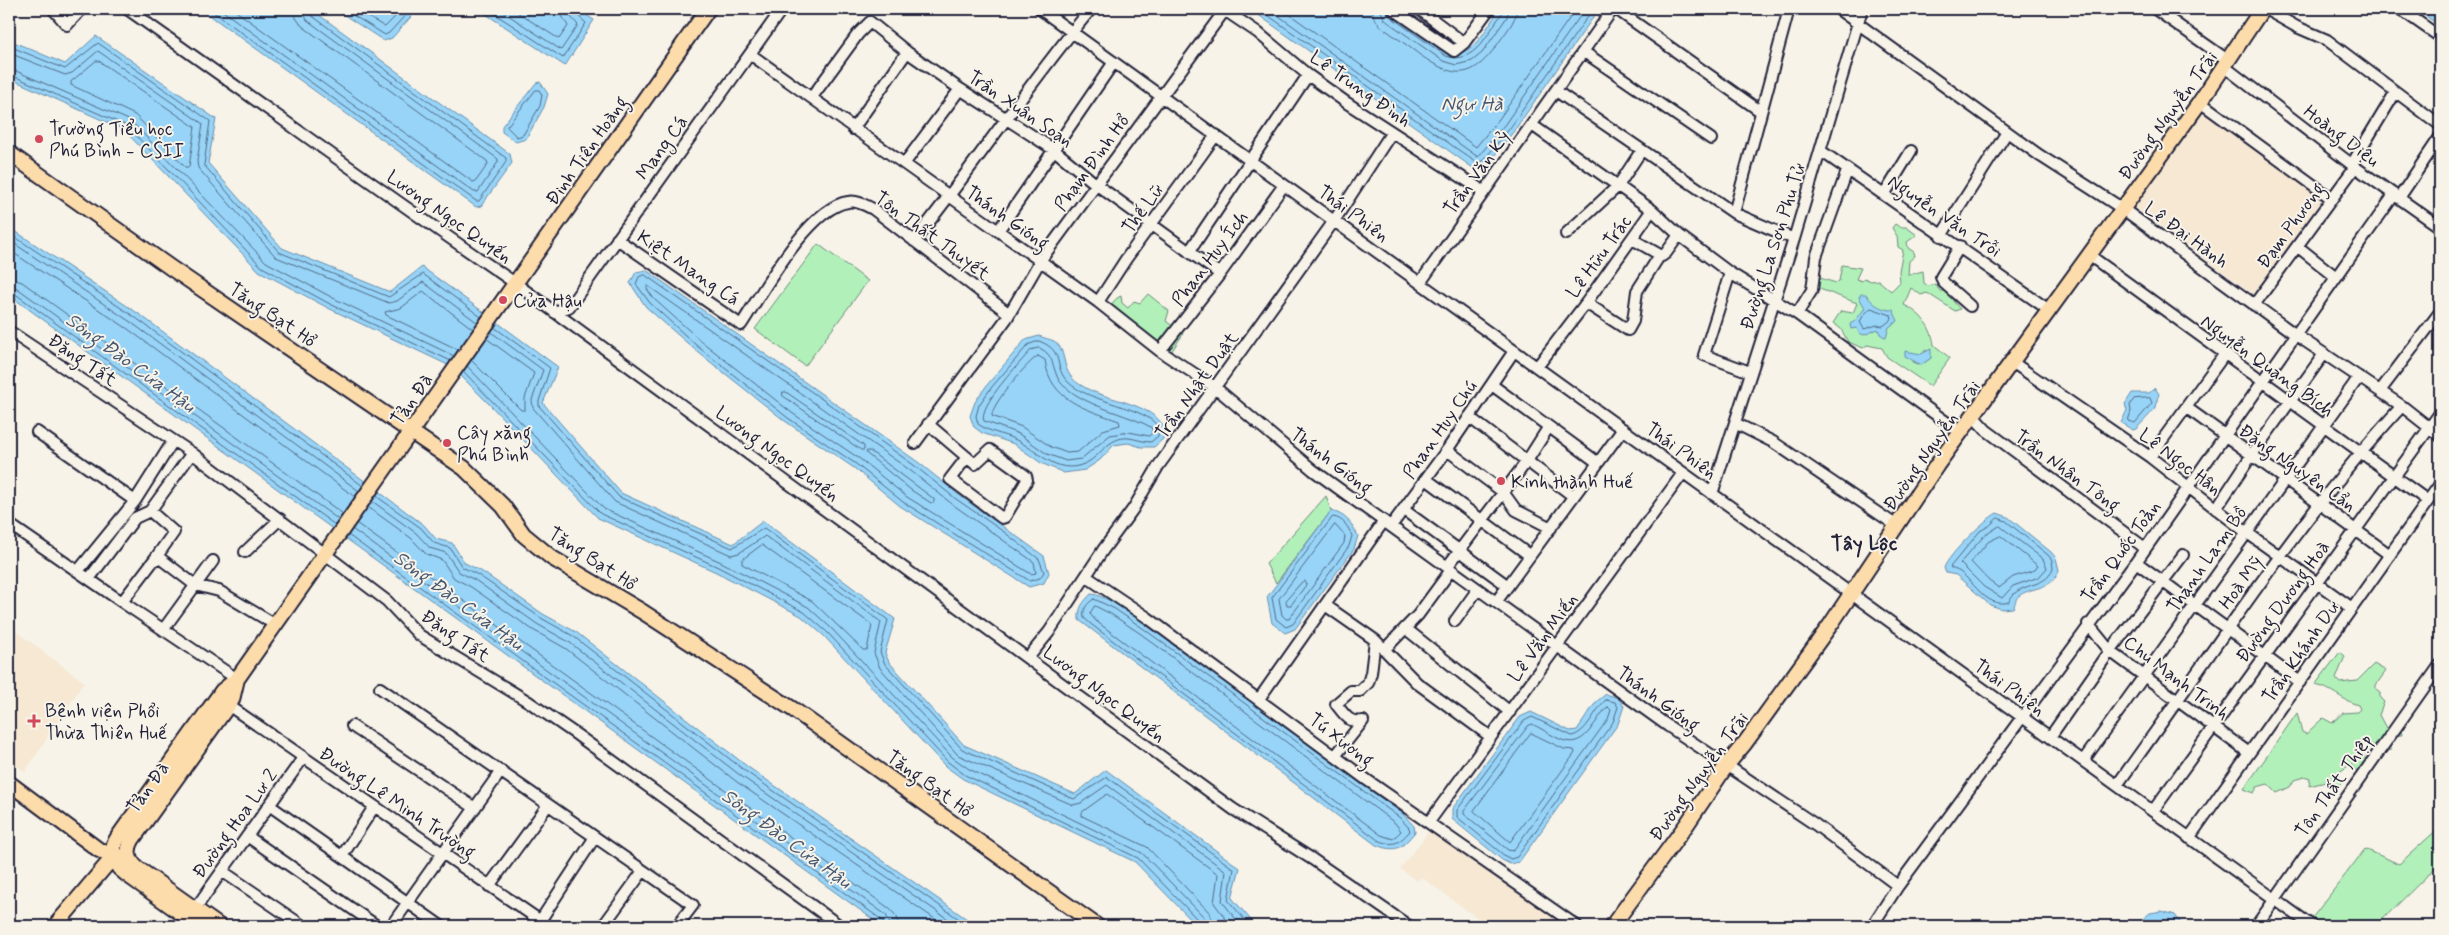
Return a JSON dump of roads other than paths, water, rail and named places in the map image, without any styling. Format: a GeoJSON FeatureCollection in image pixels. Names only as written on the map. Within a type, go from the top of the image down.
{"type":"FeatureCollection","features":[{"type":"Feature","properties":{"kind":"main road","name":"Đinh Tiên Hoàng"},"geometry":{"type":"LineString","coordinates":[[494,313],[708,9]]}},
{"type":"Feature","properties":{"kind":"main road","name":"Đường Nguyễn Trãi"},"geometry":{"type":"LineString","coordinates":[[1612,926],[1687,824],[1726,766],[1771,707],[1851,594],[1960,432],[1974,416],[2124,209],[2264,9]]}},
{"type":"Feature","properties":{"kind":"main road","name":"Tăng Bạt Hổ"},"geometry":{"type":"LineString","coordinates":[[9,153],[214,297],[464,468],[504,506],[524,535],[552,558],[643,612],[794,710],[1097,926]]}},
{"type":"Feature","properties":{"kind":"main road","name":"Tản Đà"},"geometry":{"type":"LineString","coordinates":[[128,854],[132,840],[228,705],[237,679],[274,624],[326,554],[494,313]]}},
{"type":"Feature","properties":{"kind":"main road","name":"Tản Đà"},"geometry":{"type":"LineString","coordinates":[[55,926],[114,856],[114,844],[118,837],[222,691],[237,679]]}},
{"type":"Feature","properties":{"kind":"main road"},"geometry":{"type":"LineString","coordinates":[[9,783],[99,850],[114,856],[128,854],[132,864],[137,868],[220,926]]}},
{"type":"Feature","properties":{"kind":"main road"},"geometry":{"type":"LineString","coordinates":[[114,856],[119,868],[126,874],[199,926]]}},
{"type":"Feature","properties":{"kind":"street"},"geometry":{"type":"LineString","coordinates":[[53,9],[67,25],[82,9]]}},
{"type":"Feature","properties":{"kind":"street","name":"Lương Ngọc Quyến"},"geometry":{"type":"LineString","coordinates":[[127,9],[554,312],[1233,809],[1312,859],[1409,926]]}},
{"type":"Feature","properties":{"kind":"street","name":"Mang Cá"},"geometry":{"type":"LineString","coordinates":[[569,307],[782,9]]}},
{"type":"Feature","properties":{"kind":"street","name":"Thái Phiên"},"geometry":{"type":"LineString","coordinates":[[1040,9],[2308,923]]}},
{"type":"Feature","properties":{"kind":"street"},"geometry":{"type":"LineString","coordinates":[[914,241],[949,197],[1006,117],[1091,9]]}},
{"type":"Feature","properties":{"kind":"street","name":"Lê Trung Đình"},"geometry":{"type":"LineString","coordinates":[[1224,9],[1257,32],[1308,75],[1483,191]]}},
{"type":"Feature","properties":{"kind":"street","name":"Phạm Đình Hổ"},"geometry":{"type":"LineString","coordinates":[[918,439],[1007,318],[1008,313],[1040,261],[1224,9]]}},
{"type":"Feature","properties":{"kind":"street"},"geometry":{"type":"LineString","coordinates":[[1393,9],[1454,51],[1464,43],[1489,9]]}},
{"type":"Feature","properties":{"kind":"street"},"geometry":{"type":"LineString","coordinates":[[1419,9],[1464,43]]}},
{"type":"Feature","properties":{"kind":"street"},"geometry":{"type":"LineString","coordinates":[[1615,9],[1760,111]]}},
{"type":"Feature","properties":{"kind":"street","name":"Trần Văn Kỷ"},"geometry":{"type":"LineString","coordinates":[[1420,283],[1483,191],[1615,9]]}},
{"type":"Feature","properties":{"kind":"street"},"geometry":{"type":"LineString","coordinates":[[1734,212],[1789,9]]}},
{"type":"Feature","properties":{"kind":"street","name":"Lê Đại Hành"},"geometry":{"type":"LineString","coordinates":[[1838,9],[1858,21],[2046,160],[2124,209],[2296,335],[2402,406],[2440,436]]}},
{"type":"Feature","properties":{"kind":"street","name":"Đường La Sơn Phu Tử"},"geometry":{"type":"LineString","coordinates":[[1712,494],[1794,239],[1862,9]]}},
{"type":"Feature","properties":{"kind":"street","name":"Hoàng Diệu"},"geometry":{"type":"LineString","coordinates":[[2156,9],[2353,165],[2440,227]]}},
{"type":"Feature","properties":{"kind":"street"},"geometry":{"type":"LineString","coordinates":[[2264,9],[2297,27],[2327,40],[2440,125]]}},
{"type":"Feature","properties":{"kind":"street"},"geometry":{"type":"LineString","coordinates":[[2400,9],[2440,37]]}},
{"type":"Feature","properties":{"kind":"street","name":"Trần Xuân Soạn"},"geometry":{"type":"LineString","coordinates":[[812,97],[864,27],[870,22],[907,52],[960,89],[1053,149],[1097,184],[1220,274]]}},
{"type":"Feature","properties":{"kind":"street"},"geometry":{"type":"LineString","coordinates":[[853,129],[907,52]]}},
{"type":"Feature","properties":{"kind":"street"},"geometry":{"type":"LineString","coordinates":[[1584,52],[1711,139]]}},
{"type":"Feature","properties":{"kind":"street","name":"Thánh Gióng"},"geometry":{"type":"LineString","coordinates":[[750,54],[1098,302],[1160,350],[1216,388],[1312,470],[1726,766],[1816,825],[1898,886]]}},
{"type":"Feature","properties":{"kind":"street"},"geometry":{"type":"LineString","coordinates":[[998,231],[1114,62]]}},
{"type":"Feature","properties":{"kind":"street"},"geometry":{"type":"LineString","coordinates":[[1189,252],[1252,161],[1308,75]]}},
{"type":"Feature","properties":{"kind":"street"},"geometry":{"type":"LineString","coordinates":[[904,164],[960,89]]}},
{"type":"Feature","properties":{"kind":"street"},"geometry":{"type":"LineString","coordinates":[[1556,91],[1641,151],[1734,212],[1794,239]]}},
{"type":"Feature","properties":{"kind":"street","name":"Đạm Phương"},"geometry":{"type":"LineString","coordinates":[[2254,305],[2353,165],[2395,93]]}},
{"type":"Feature","properties":{"kind":"street"},"geometry":{"type":"LineString","coordinates":[[2200,102],[2331,198]]}},
{"type":"Feature","properties":{"kind":"street","name":"Lê Hữu Trác"},"geometry":{"type":"LineString","coordinates":[[1532,125],[1652,210],[1586,303],[1537,367]]}},
{"type":"Feature","properties":{"kind":"street","name":"Trần Nhật Duật"},"geometry":{"type":"LineString","coordinates":[[1028,658],[1049,632],[1103,550],[1133,509],[1159,465],[1216,388],[1334,220],[1392,132]]}},
{"type":"Feature","properties":{"kind":"street"},"geometry":{"type":"LineString","coordinates":[[1940,236],[2007,132]]}},
{"type":"Feature","properties":{"kind":"street","name":"Thế Lữ"},"geometry":{"type":"LineString","coordinates":[[1098,302],[1151,224],[1216,136]]}},
{"type":"Feature","properties":{"kind":"street","name":"Trần Quốc Toản"},"geometry":{"type":"LineString","coordinates":[[1872,926],[1898,886],[2088,624],[2136,562],[2336,277],[2440,137]]}},
{"type":"Feature","properties":{"kind":"street"},"geometry":{"type":"LineString","coordinates":[[1566,234],[1618,186],[1641,151]]}},
{"type":"Feature","properties":{"kind":"street","name":"Nguyễn Văn Trỗi"},"geometry":{"type":"LineString","coordinates":[[1821,151],[1940,236],[1960,246],[2049,310]]}},
{"type":"Feature","properties":{"kind":"street"},"geometry":{"type":"LineString","coordinates":[[1884,195],[1911,151]]}},
{"type":"Feature","properties":{"kind":"street"},"geometry":{"type":"LineString","coordinates":[[1796,314],[1812,290],[1816,257],[1847,171]]}},
{"type":"Feature","properties":{"kind":"street","name":"Phan Huy Ích"},"geometry":{"type":"LineString","coordinates":[[1160,350],[1220,274],[1284,185]]}},
{"type":"Feature","properties":{"kind":"street","name":"Tôn Thất Thuyết"},"geometry":{"type":"LineString","coordinates":[[741,325],[776,270],[814,221],[834,207],[851,202],[866,205],[1008,313]]}},
{"type":"Feature","properties":{"kind":"street"},"geometry":{"type":"LineString","coordinates":[[1652,210],[1679,235],[1730,273],[1796,314],[1960,432]]}},
{"type":"Feature","properties":{"kind":"street"},"geometry":{"type":"LineString","coordinates":[[1586,303],[1628,330],[1633,321],[1637,291],[1660,255],[1666,253],[1679,235]]}},
{"type":"Feature","properties":{"kind":"street","name":"Kiệt Mang Cá"},"geometry":{"type":"LineString","coordinates":[[617,239],[741,325]]}},
{"type":"Feature","properties":{"kind":"street"},"geometry":{"type":"LineString","coordinates":[[1632,239],[1660,255]]}},
{"type":"Feature","properties":{"kind":"street"},"geometry":{"type":"LineString","coordinates":[[1960,246],[1942,278],[1944,283],[1970,306]]}},
{"type":"Feature","properties":{"kind":"street"},"geometry":{"type":"LineString","coordinates":[[2297,246],[2336,277]]}},
{"type":"Feature","properties":{"kind":"street","name":"Nguyễn Quang Bích"},"geometry":{"type":"LineString","coordinates":[[2089,255],[2224,355],[2428,501]]}},
{"type":"Feature","properties":{"kind":"street"},"geometry":{"type":"LineString","coordinates":[[1730,273],[1704,355],[1750,372]]}},
{"type":"Feature","properties":{"kind":"street"},"geometry":{"type":"LineString","coordinates":[[554,312],[569,307],[571,325]]}},
{"type":"Feature","properties":{"kind":"street"},"geometry":{"type":"LineString","coordinates":[[2380,391],[2440,312]]}},
{"type":"Feature","properties":{"kind":"street","name":"Đặng Tất"},"geometry":{"type":"LineString","coordinates":[[9,331],[192,453],[280,518],[387,601],[418,635],[529,702],[577,735],[840,926]]}},
{"type":"Feature","properties":{"kind":"street","name":"Phan Huy Chú"},"geometry":{"type":"LineString","coordinates":[[1259,699],[1324,605],[1388,524],[1404,510],[1514,351]]}},
{"type":"Feature","properties":{"kind":"street"},"geometry":{"type":"LineString","coordinates":[[2216,509],[2251,456],[2324,354]]}},
{"type":"Feature","properties":{"kind":"street"},"geometry":{"type":"LineString","coordinates":[[2150,457],[2224,355]]}},
{"type":"Feature","properties":{"kind":"street","name":"Lê Ngọc Hân"},"geometry":{"type":"LineString","coordinates":[[2012,362],[2150,457],[2246,532],[2352,608]]}},
{"type":"Feature","properties":{"kind":"street","name":"Thanh Lam Bồ"},"geometry":{"type":"LineString","coordinates":[[2083,761],[2246,532],[2325,427],[2359,377]]}},
{"type":"Feature","properties":{"kind":"street"},"geometry":{"type":"LineString","coordinates":[[1492,385],[1548,428],[1597,462]]}},
{"type":"Feature","properties":{"kind":"street","name":"Hoà Mỹ"},"geometry":{"type":"LineString","coordinates":[[2117,785],[2178,702],[2280,556],[2360,452],[2402,406]]}},
{"type":"Feature","properties":{"kind":"street","name":"Đặng Nguyên Cẩn"},"geometry":{"type":"LineString","coordinates":[[2187,408],[2390,555]]}},
{"type":"Feature","properties":{"kind":"street","name":"Đường Dương Hoà"},"geometry":{"type":"LineString","coordinates":[[2153,811],[2214,728],[2263,655],[2440,412]]}},
{"type":"Feature","properties":{"kind":"street","name":"Trần Nhân Tông"},"geometry":{"type":"LineString","coordinates":[[1974,416],[1986,430],[2146,548]]}},
{"type":"Feature","properties":{"kind":"street"},"geometry":{"type":"LineString","coordinates":[[1468,417],[1573,496]]}},
{"type":"Feature","properties":{"kind":"street"},"geometry":{"type":"LineString","coordinates":[[1735,422],[1773,442],[1896,526]]}},
{"type":"Feature","properties":{"kind":"street"},"geometry":{"type":"LineString","coordinates":[[928,424],[967,456],[976,464],[987,450],[990,450],[1026,476],[1027,480],[1005,517],[1002,518],[950,479],[967,456]]}},
{"type":"Feature","properties":{"kind":"street"},"geometry":{"type":"LineString","coordinates":[[1385,649],[1418,615],[1459,551],[1527,461],[1548,428]]}},
{"type":"Feature","properties":{"kind":"street"},"geometry":{"type":"LineString","coordinates":[[1496,602],[1623,429]]}},
{"type":"Feature","properties":{"kind":"street"},"geometry":{"type":"LineString","coordinates":[[38,432],[135,501]]}},
{"type":"Feature","properties":{"kind":"street"},"geometry":{"type":"LineString","coordinates":[[78,572],[135,501],[173,442]]}},
{"type":"Feature","properties":{"kind":"street"},"geometry":{"type":"LineString","coordinates":[[1447,450],[1503,492],[1516,510],[1551,528]]}},
{"type":"Feature","properties":{"kind":"street"},"geometry":{"type":"LineString","coordinates":[[89,579],[135,518],[150,510],[192,453]]}},
{"type":"Feature","properties":{"kind":"street","name":"Lê Văn Miến"},"geometry":{"type":"LineString","coordinates":[[1429,822],[1683,473]]}},
{"type":"Feature","properties":{"kind":"street"},"geometry":{"type":"LineString","coordinates":[[1426,479],[1529,555]]}},
{"type":"Feature","properties":{"kind":"street","name":"Trần Khánh Dư"},"geometry":{"type":"LineString","coordinates":[[2189,838],[2440,484]]}},
{"type":"Feature","properties":{"kind":"street"},"geometry":{"type":"LineString","coordinates":[[122,602],[174,532],[150,510]]}},
{"type":"Feature","properties":{"kind":"street"},"geometry":{"type":"LineString","coordinates":[[1404,510],[1508,586]]}},
{"type":"Feature","properties":{"kind":"street"},"geometry":{"type":"LineString","coordinates":[[245,552],[280,518]]}},
{"type":"Feature","properties":{"kind":"street"},"geometry":{"type":"LineString","coordinates":[[9,524],[237,679]]}},
{"type":"Feature","properties":{"kind":"street"},"geometry":{"type":"LineString","coordinates":[[2050,737],[2110,651],[2183,555]]}},
{"type":"Feature","properties":{"kind":"street"},"geometry":{"type":"LineString","coordinates":[[157,556],[195,586],[219,591],[274,624]]}},
{"type":"Feature","properties":{"kind":"street"},"geometry":{"type":"LineString","coordinates":[[164,630],[213,561]]}},
{"type":"Feature","properties":{"kind":"street"},"geometry":{"type":"LineString","coordinates":[[2136,562],[2300,682]]}},
{"type":"Feature","properties":{"kind":"street","name":"Tú Xương"},"geometry":{"type":"LineString","coordinates":[[1087,577],[1148,618],[1336,755],[1367,780],[1577,926]]}},
{"type":"Feature","properties":{"kind":"street"},"geometry":{"type":"LineString","coordinates":[[1455,622],[1478,589]]}},
{"type":"Feature","properties":{"kind":"street"},"geometry":{"type":"LineString","coordinates":[[1324,605],[1375,640],[1417,683],[1491,737]]}},
{"type":"Feature","properties":{"kind":"street","name":"Chu Mạnh Trinh"},"geometry":{"type":"LineString","coordinates":[[2088,624],[2110,651],[2249,753]]}},
{"type":"Feature","properties":{"kind":"street"},"geometry":{"type":"LineString","coordinates":[[1405,628],[1510,712]]}},
{"type":"Feature","properties":{"kind":"street"},"geometry":{"type":"LineString","coordinates":[[1336,755],[1363,721],[1355,723],[1350,720],[1336,704],[1351,691],[1360,691],[1368,683],[1375,640]]}},
{"type":"Feature","properties":{"kind":"street","name":"Tôn Thất Thiệp"},"geometry":{"type":"LineString","coordinates":[[2256,926],[2440,665]]}},
{"type":"Feature","properties":{"kind":"street"},"geometry":{"type":"LineString","coordinates":[[380,688],[693,905],[677,926]]}},
{"type":"Feature","properties":{"kind":"street","name":"Đường Lê Minh Trường"},"geometry":{"type":"LineString","coordinates":[[228,705],[544,924]]}},
{"type":"Feature","properties":{"kind":"street"},"geometry":{"type":"LineString","coordinates":[[352,726],[475,808]]}},
{"type":"Feature","properties":{"kind":"street","name":"Đường Hoa Lư 2"},"geometry":{"type":"LineString","coordinates":[[194,909],[303,758]]}},
{"type":"Feature","properties":{"kind":"street"},"geometry":{"type":"LineString","coordinates":[[391,926],[501,771]]}},
{"type":"Feature","properties":{"kind":"street"},"geometry":{"type":"LineString","coordinates":[[489,886],[548,804]]}},
{"type":"Feature","properties":{"kind":"street"},"geometry":{"type":"LineString","coordinates":[[269,805],[441,926]]}},
{"type":"Feature","properties":{"kind":"street"},"geometry":{"type":"LineString","coordinates":[[342,856],[374,807]]}},
{"type":"Feature","properties":{"kind":"street"},"geometry":{"type":"LineString","coordinates":[[247,836],[377,926]]}},
{"type":"Feature","properties":{"kind":"street"},"geometry":{"type":"LineString","coordinates":[[544,924],[595,837]]}},
{"type":"Feature","properties":{"kind":"street"},"geometry":{"type":"LineString","coordinates":[[222,871],[303,926]]}},
{"type":"Feature","properties":{"kind":"street"},"geometry":{"type":"LineString","coordinates":[[603,926],[643,871]]}},
{"type":"Feature","properties":{"kind":"water"},"geometry":{"type":"Polygon","coordinates":[[[201,9],[311,9],[510,154],[512,163],[481,206],[476,207],[201,9]]]}},
{"type":"Feature","properties":{"kind":"water"},"geometry":{"type":"Polygon","coordinates":[[[335,9],[418,9],[392,38],[384,41],[335,9]]]}},
{"type":"Feature","properties":{"kind":"water"},"geometry":{"type":"Polygon","coordinates":[[[478,9],[577,9],[594,20],[565,66],[478,9]]]}},
{"type":"Feature","properties":{"kind":"water","name":"Ngự Hà"},"geometry":{"type":"Polygon","coordinates":[[[1250,9],[1388,9],[1456,54],[1463,52],[1476,43],[1499,9],[1599,9],[1514,131],[1487,165],[1473,168],[1250,9]]]}},
{"type":"Feature","properties":{"kind":"water"},"geometry":{"type":"Polygon","coordinates":[[[2416,9],[2440,9],[2440,26],[2416,9]]]}},
{"type":"Feature","properties":{"kind":"water"},"geometry":{"type":"Polygon","coordinates":[[[96,36],[216,119],[208,163],[282,248],[390,292],[422,267],[558,367],[543,403],[621,493],[733,544],[763,521],[895,619],[885,653],[889,662],[964,745],[1075,794],[1106,770],[1240,868],[1232,898],[1256,926],[1197,926],[1135,862],[963,779],[945,766],[823,635],[801,616],[716,572],[598,518],[452,367],[328,308],[259,271],[124,130],[9,78],[9,40],[65,64],[96,36]]]}},
{"type":"Feature","properties":{"kind":"water"},"geometry":{"type":"Polygon","coordinates":[[[540,82],[548,94],[544,107],[526,139],[516,142],[502,132],[502,126],[536,83],[540,82]]]}},
{"type":"Feature","properties":{"kind":"water","name":"Sông Đào Cửa Hậu"},"geometry":{"type":"Polygon","coordinates":[[[9,227],[139,314],[424,525],[436,539],[452,543],[465,563],[481,571],[543,614],[576,632],[748,767],[977,926],[882,926],[9,295],[9,227]]]}},
{"type":"Feature","properties":{"kind":"water"},"geometry":{"type":"Polygon","coordinates":[[[646,270],[918,462],[959,495],[1044,556],[1049,573],[1044,583],[1029,587],[900,506],[854,468],[785,421],[694,349],[646,307],[630,283],[636,272],[646,270]]]}},
{"type":"Feature","properties":{"kind":"water"},"geometry":{"type":"Polygon","coordinates":[[[1861,294],[1866,294],[1871,301],[1881,308],[1893,310],[1898,321],[1889,327],[1886,338],[1880,334],[1878,329],[1864,335],[1859,333],[1857,328],[1851,329],[1850,324],[1855,321],[1865,308],[1859,297],[1861,294]]]}},
{"type":"Feature","properties":{"kind":"water"},"geometry":{"type":"Polygon","coordinates":[[[1039,336],[1054,341],[1059,346],[1070,375],[1084,387],[1139,407],[1158,419],[1165,428],[1163,439],[1154,447],[1141,447],[1128,443],[1114,445],[1100,460],[1085,470],[1064,473],[1041,463],[1014,444],[982,433],[974,427],[970,416],[975,402],[987,385],[1025,340],[1039,336]]]}},
{"type":"Feature","properties":{"kind":"water"},"geometry":{"type":"Polygon","coordinates":[[[1931,349],[1931,358],[1921,365],[1905,356],[1905,351],[1921,354],[1931,349]]]}},
{"type":"Feature","properties":{"kind":"water"},"geometry":{"type":"Polygon","coordinates":[[[2155,388],[2159,394],[2154,410],[2136,429],[2133,430],[2121,423],[2127,410],[2125,404],[2132,393],[2149,393],[2155,388]]]}},
{"type":"Feature","properties":{"kind":"water"},"geometry":{"type":"Polygon","coordinates":[[[1331,511],[1344,517],[1353,527],[1358,536],[1354,549],[1295,629],[1285,633],[1272,623],[1267,597],[1331,511]]]}},
{"type":"Feature","properties":{"kind":"water"},"geometry":{"type":"Polygon","coordinates":[[[1997,513],[2008,517],[2051,552],[2056,558],[2059,570],[2048,584],[2018,596],[2013,608],[2002,609],[1990,605],[1956,575],[1946,573],[1944,568],[1952,555],[1968,538],[1984,522],[1997,513]]]}},
{"type":"Feature","properties":{"kind":"water"},"geometry":{"type":"Polygon","coordinates":[[[1091,594],[1104,598],[1123,608],[1195,658],[1403,814],[1414,826],[1415,832],[1398,848],[1389,849],[1376,845],[1079,620],[1079,612],[1091,594]]]}},
{"type":"Feature","properties":{"kind":"water"},"geometry":{"type":"Polygon","coordinates":[[[1606,694],[1618,698],[1624,706],[1618,724],[1519,862],[1510,864],[1502,860],[1452,819],[1452,809],[1520,717],[1531,712],[1570,731],[1577,730],[1596,702],[1606,694]]]}},
{"type":"Feature","properties":{"kind":"water"},"geometry":{"type":"Polygon","coordinates":[[[2162,911],[2175,915],[2183,926],[2134,926],[2150,913],[2162,911]]]}},
{"type":"Feature","properties":{"kind":"place","name":"Trường Tiểu học Phú Bình - CSII"},"geometry":{"type":"Point","coordinates":[39,139]}},
{"type":"Feature","properties":{"kind":"place","name":"Cửa Hậu"},"geometry":{"type":"Point","coordinates":[503,300]}},
{"type":"Feature","properties":{"kind":"place","name":"Cây xăng Phú Bình"},"geometry":{"type":"Point","coordinates":[447,443]}},
{"type":"Feature","properties":{"kind":"place","name":"Kinh thành Huế"},"geometry":{"type":"Point","coordinates":[1501,481]}},
{"type":"Feature","properties":{"kind":"place","name":"Bệnh viện Phổi Thừa Thiên Huế"},"geometry":{"type":"Point","coordinates":[34,721]}},
{"type":"Feature","properties":{"kind":"district","name":"Tây Lộc"},"geometry":{"type":"Point","coordinates":[1864,543]}}]}
